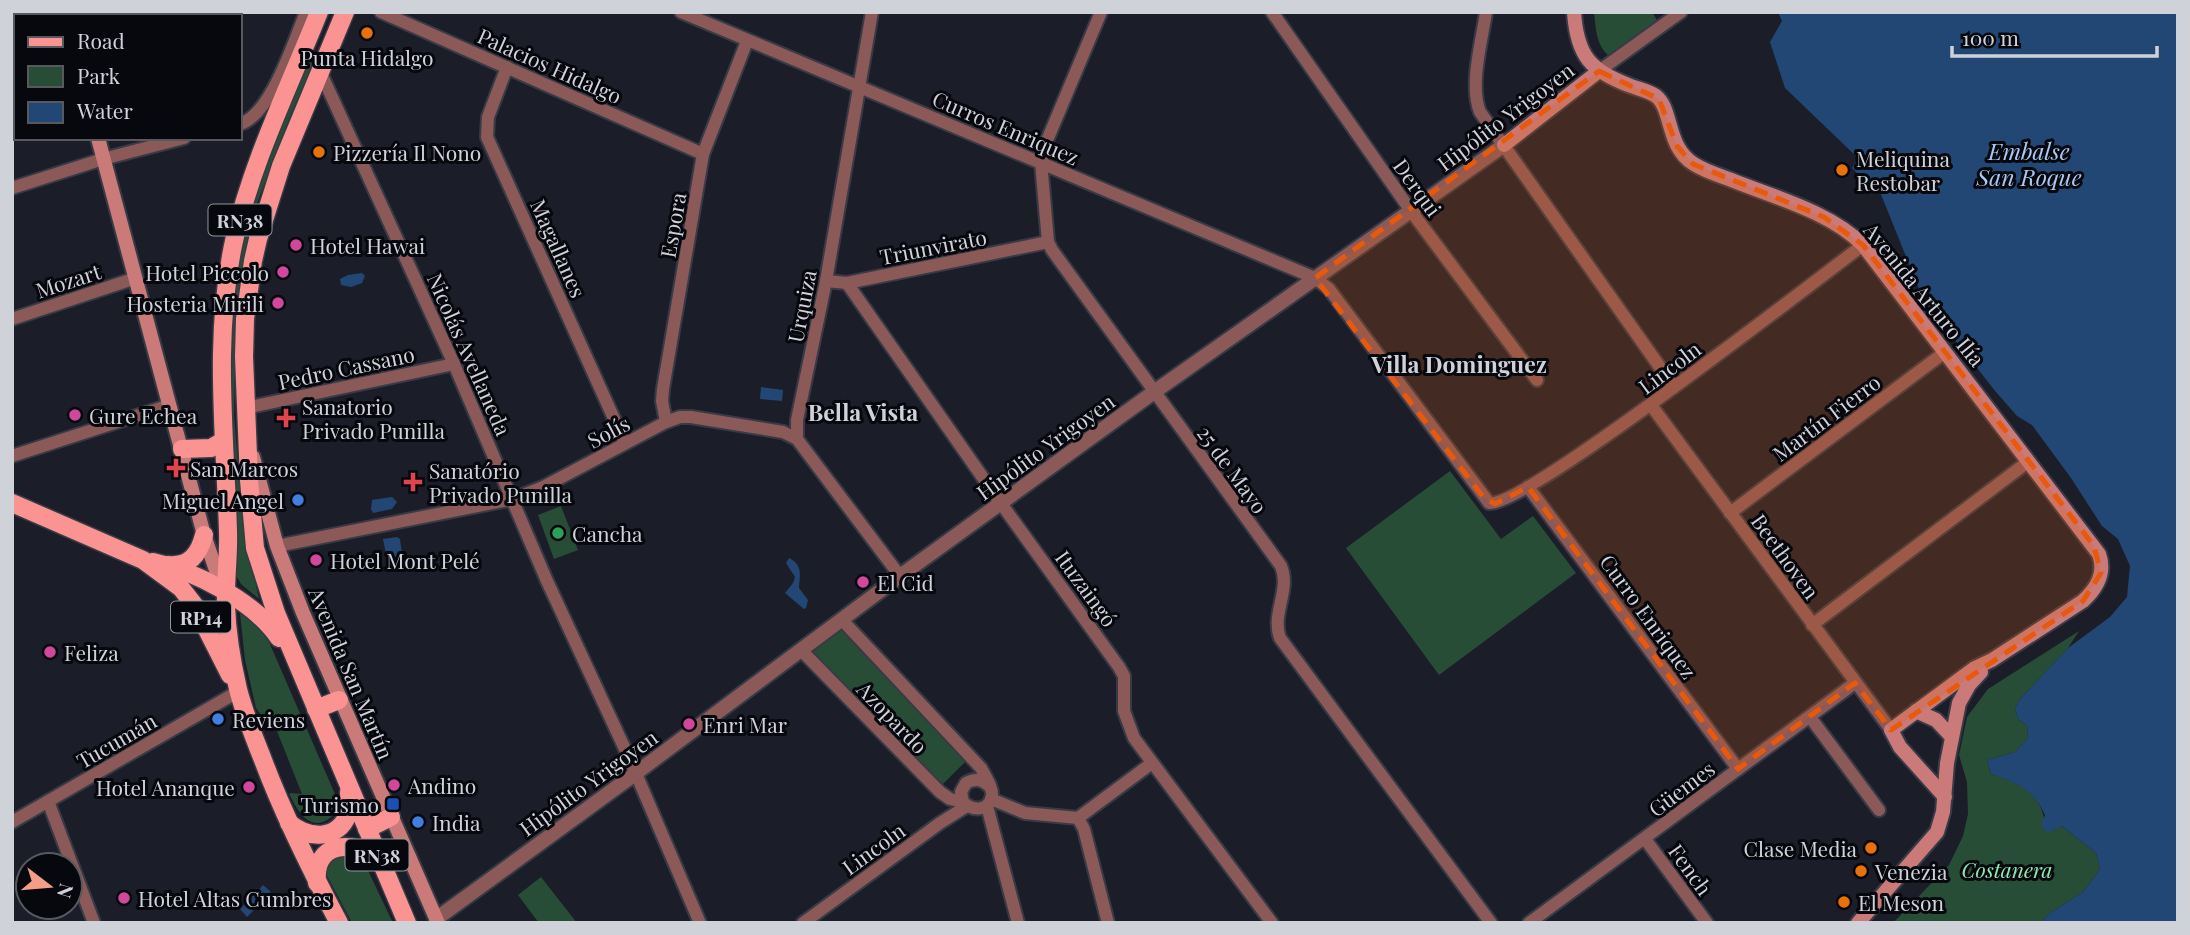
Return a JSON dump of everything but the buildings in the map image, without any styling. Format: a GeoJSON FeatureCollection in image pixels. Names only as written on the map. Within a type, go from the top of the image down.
{"type":"FeatureCollection","features":[{"type":"Feature","properties":{"kind":"main road","name":"RN38"},"geometry":{"type":"LineString","coordinates":[[319,12],[260,157],[234,239],[223,314],[223,441],[228,531],[226,592],[239,691],[256,742],[289,823],[339,923]]}},
{"type":"Feature","properties":{"kind":"main road"},"geometry":{"type":"LineString","coordinates":[[320,71],[317,46],[331,12]]}},
{"type":"Feature","properties":{"kind":"main road","name":"RN38"},"geometry":{"type":"LineString","coordinates":[[345,12],[281,166],[257,239],[245,319],[246,433],[255,548],[276,613],[407,923]]}},
{"type":"Feature","properties":{"kind":"main road"},"geometry":{"type":"LineString","coordinates":[[1574,12],[1574,23],[1582,50],[1589,62],[1599,71]]}},
{"type":"Feature","properties":{"kind":"main road","name":"Hipólito Yrigoyen"},"geometry":{"type":"LineString","coordinates":[[1504,145],[1599,71]]}},
{"type":"Feature","properties":{"kind":"main road","name":"Avenida Arturo Ilía"},"geometry":{"type":"LineString","coordinates":[[1599,71],[1655,95],[1662,104],[1677,145],[1693,164],[1824,217],[1846,230],[1863,245],[2094,546],[2101,560],[2097,585],[2083,601],[1992,660],[1975,668],[1891,730]]}},
{"type":"Feature","properties":{"kind":"main road"},"geometry":{"type":"LineString","coordinates":[[98,140],[204,535],[226,592]]}},
{"type":"Feature","properties":{"kind":"main road","name":"Avenida San Martín"},"geometry":{"type":"LineString","coordinates":[[246,433],[277,546],[340,700],[437,921]]}},
{"type":"Feature","properties":{"kind":"main road"},"geometry":{"type":"LineString","coordinates":[[182,449],[211,447],[223,441]]}},
{"type":"Feature","properties":{"kind":"main road","name":"RP14"},"geometry":{"type":"LineString","coordinates":[[12,503],[142,560],[181,588],[189,596],[239,691]]}},
{"type":"Feature","properties":{"kind":"main road"},"geometry":{"type":"LineString","coordinates":[[164,564],[172,566],[187,563],[198,552],[204,535]]}},
{"type":"Feature","properties":{"kind":"main road","name":"RP14"},"geometry":{"type":"LineString","coordinates":[[142,560],[164,564],[226,592],[252,608],[270,626],[300,670]]}},
{"type":"Feature","properties":{"kind":"main road","name":"Avenida Arturo Ilía"},"geometry":{"type":"LineString","coordinates":[[1858,923],[1937,832],[1942,818],[1959,703],[1969,685],[1992,660]]}},
{"type":"Feature","properties":{"kind":"main road"},"geometry":{"type":"LineString","coordinates":[[316,709],[340,700]]}},
{"type":"Feature","properties":{"kind":"main road"},"geometry":{"type":"LineString","coordinates":[[1916,711],[1936,720],[1952,737]]}},
{"type":"Feature","properties":{"kind":"main road"},"geometry":{"type":"LineString","coordinates":[[1891,730],[1900,747],[1944,797]]}},
{"type":"Feature","properties":{"kind":"main road"},"geometry":{"type":"LineString","coordinates":[[289,823],[307,834],[331,833],[348,815],[349,788]]}},
{"type":"Feature","properties":{"kind":"main road"},"geometry":{"type":"LineString","coordinates":[[367,830],[391,817]]}},
{"type":"Feature","properties":{"kind":"main road"},"geometry":{"type":"LineString","coordinates":[[317,883],[318,863],[328,852],[337,848],[353,846],[379,859]]}},
{"type":"Feature","properties":{"kind":"street"},"geometry":{"type":"LineString","coordinates":[[242,123],[263,107],[274,89],[306,12]]}},
{"type":"Feature","properties":{"kind":"street","name":"Palacios Hidalgo"},"geometry":{"type":"LineString","coordinates":[[381,12],[703,154]]}},
{"type":"Feature","properties":{"kind":"street","name":"Curros Enriquez"},"geometry":{"type":"LineString","coordinates":[[681,12],[1315,278]]}},
{"type":"Feature","properties":{"kind":"street","name":"Urquiza"},"geometry":{"type":"LineString","coordinates":[[797,439],[797,420],[826,281],[872,12]]}},
{"type":"Feature","properties":{"kind":"street"},"geometry":{"type":"LineString","coordinates":[[1048,243],[1041,162],[1043,150],[1101,12]]}},
{"type":"Feature","properties":{"kind":"street","name":"Derqui"},"geometry":{"type":"LineString","coordinates":[[1272,12],[1411,211],[1537,380]]}},
{"type":"Feature","properties":{"kind":"street"},"geometry":{"type":"LineString","coordinates":[[1486,12],[1476,82],[1478,105],[1674,387]]}},
{"type":"Feature","properties":{"kind":"street","name":"Hipólito Yrigoyen"},"geometry":{"type":"LineString","coordinates":[[1599,71],[1681,12]]}},
{"type":"Feature","properties":{"kind":"street","name":"Espora"},"geometry":{"type":"LineString","coordinates":[[666,422],[663,389],[703,154],[747,41]]}},
{"type":"Feature","properties":{"kind":"street","name":"Magallanes"},"geometry":{"type":"LineString","coordinates":[[507,67],[488,117],[487,137],[625,443]]}},
{"type":"Feature","properties":{"kind":"street","name":"Nicolás Avellaneda"},"geometry":{"type":"LineString","coordinates":[[320,71],[454,364],[547,581],[700,923]]}},
{"type":"Feature","properties":{"kind":"street"},"geometry":{"type":"LineString","coordinates":[[12,188],[103,159],[176,140]]}},
{"type":"Feature","properties":{"kind":"street","name":"Hipólito Yrigoyen"},"geometry":{"type":"LineString","coordinates":[[437,921],[900,576],[1154,392],[1504,145]]}},
{"type":"Feature","properties":{"kind":"street","name":"Triunvirato"},"geometry":{"type":"LineString","coordinates":[[826,281],[847,283],[1048,243]]}},
{"type":"Feature","properties":{"kind":"street","name":"25 de Mayo"},"geometry":{"type":"LineString","coordinates":[[1048,243],[1281,566],[1284,584],[1277,631],[1280,638],[1491,923]]}},
{"type":"Feature","properties":{"kind":"street","name":"Lincoln"},"geometry":{"type":"LineString","coordinates":[[1315,278],[1329,289],[1489,503],[1501,502],[1528,487],[1651,405],[1863,245]]}},
{"type":"Feature","properties":{"kind":"street","name":"Mozart"},"geometry":{"type":"LineString","coordinates":[[12,319],[136,278]]}},
{"type":"Feature","properties":{"kind":"street","name":"Ituzaingó"},"geometry":{"type":"LineString","coordinates":[[847,283],[1119,667],[1124,676],[1126,719],[1134,737],[1272,923]]}},
{"type":"Feature","properties":{"kind":"street","name":"Martín Fierro"},"geometry":{"type":"LineString","coordinates":[[1730,513],[1945,352]]}},
{"type":"Feature","properties":{"kind":"street","name":"Pedro Cassano"},"geometry":{"type":"LineString","coordinates":[[245,408],[454,364]]}},
{"type":"Feature","properties":{"kind":"street"},"geometry":{"type":"LineString","coordinates":[[12,456],[170,405]]}},
{"type":"Feature","properties":{"kind":"street","name":"Beethoven"},"geometry":{"type":"LineString","coordinates":[[1651,405],[1891,730]]}},
{"type":"Feature","properties":{"kind":"street","name":"Solís"},"geometry":{"type":"LineString","coordinates":[[277,546],[513,499],[543,487],[666,422],[680,418],[691,417],[783,432],[797,439]]}},
{"type":"Feature","properties":{"kind":"street"},"geometry":{"type":"LineString","coordinates":[[797,439],[900,576]]}},
{"type":"Feature","properties":{"kind":"street"},"geometry":{"type":"LineString","coordinates":[[1812,625],[2029,461]]}},
{"type":"Feature","properties":{"kind":"street","name":"Curro Enriquez"},"geometry":{"type":"LineString","coordinates":[[1528,487],[1738,769]]}},
{"type":"Feature","properties":{"kind":"street","name":"Azopardo"},"geometry":{"type":"LineString","coordinates":[[842,620],[981,768],[1018,923]]}},
{"type":"Feature","properties":{"kind":"street","name":"Azopardo"},"geometry":{"type":"LineString","coordinates":[[801,650],[940,792],[965,804]]}},
{"type":"Feature","properties":{"kind":"street","name":"Güemes"},"geometry":{"type":"LineString","coordinates":[[1530,923],[1855,683]]}},
{"type":"Feature","properties":{"kind":"street","name":"Tucumán"},"geometry":{"type":"LineString","coordinates":[[12,822],[239,691]]}},
{"type":"Feature","properties":{"kind":"street"},"geometry":{"type":"LineString","coordinates":[[1810,717],[1880,810]]}},
{"type":"Feature","properties":{"kind":"street"},"geometry":{"type":"LineString","coordinates":[[989,797],[977,810],[965,804],[961,792],[971,780],[981,780],[989,797],[1025,813],[1078,818],[1152,763]]}},
{"type":"Feature","properties":{"kind":"street"},"geometry":{"type":"LineString","coordinates":[[48,801],[94,923]]}},
{"type":"Feature","properties":{"kind":"street","name":"Lincoln"},"geometry":{"type":"LineString","coordinates":[[803,923],[965,804]]}},
{"type":"Feature","properties":{"kind":"street"},"geometry":{"type":"LineString","coordinates":[[1078,818],[1084,830],[1108,923]]}},
{"type":"Feature","properties":{"kind":"street","name":"Fench"},"geometry":{"type":"LineString","coordinates":[[1645,839],[1707,923]]}},
{"type":"Feature","properties":{"kind":"highlighted area"},"geometry":{"type":"Polygon","coordinates":[[[1599,71],[1659,99],[1677,146],[1693,164],[1824,217],[1863,245],[2094,546],[2101,573],[2083,601],[1891,730],[1855,683],[1738,769],[1528,487],[1495,504],[1484,498],[1315,278],[1599,71]]]}},
{"type":"Feature","properties":{"kind":"green space"},"geometry":{"type":"Polygon","coordinates":[[[1594,12],[1652,12],[1658,22],[1612,58],[1600,44],[1594,12]]]}},
{"type":"Feature","properties":{"kind":"green space"},"geometry":{"type":"Polygon","coordinates":[[[308,61],[312,66],[256,206],[247,241],[236,317],[234,415],[243,526],[259,599],[241,584],[237,577],[237,528],[229,416],[230,322],[242,240],[260,174],[308,61]]]}},
{"type":"Feature","properties":{"kind":"green space"},"geometry":{"type":"Polygon","coordinates":[[[1450,471],[1501,539],[1533,516],[1576,573],[1439,675],[1346,548],[1450,471]]]}},
{"type":"Feature","properties":{"kind":"green space","name":"Cancha"},"geometry":{"type":"Polygon","coordinates":[[[561,506],[578,550],[554,559],[538,515],[561,506]]]}},
{"type":"Feature","properties":{"kind":"green space"},"geometry":{"type":"Polygon","coordinates":[[[240,613],[258,627],[269,642],[338,801],[337,811],[322,822],[315,823],[303,816],[289,793],[302,794],[273,721],[261,715],[256,708],[245,660],[240,613]]]}},
{"type":"Feature","properties":{"kind":"green space"},"geometry":{"type":"Polygon","coordinates":[[[842,620],[966,761],[940,787],[801,650],[842,620]]]}},
{"type":"Feature","properties":{"kind":"green space","name":"Costanera"},"geometry":{"type":"Polygon","coordinates":[[[2079,631],[2068,648],[2020,699],[2015,708],[2018,719],[2028,726],[2027,739],[2015,752],[1987,760],[1991,774],[2023,787],[2036,799],[2041,808],[2046,832],[2062,826],[2096,853],[2100,869],[2083,892],[2050,913],[2040,923],[1893,923],[1949,865],[1963,836],[1968,814],[1967,782],[1959,755],[1967,717],[1988,689],[2079,631]]]}},
{"type":"Feature","properties":{"kind":"green space"},"geometry":{"type":"Polygon","coordinates":[[[335,854],[362,858],[393,923],[352,923],[325,872],[335,854]]]}},
{"type":"Feature","properties":{"kind":"green space"},"geometry":{"type":"Polygon","coordinates":[[[541,877],[577,923],[539,923],[518,895],[541,877]]]}},
{"type":"Feature","properties":{"kind":"water","name":"Embalse San Roque"},"geometry":{"type":"Polygon","coordinates":[[[1778,12],[2178,12],[2178,923],[2040,923],[2050,913],[2083,892],[2100,869],[2096,853],[2062,826],[2047,833],[2041,824],[2045,815],[2035,798],[2016,784],[1991,774],[1987,760],[2015,752],[2027,739],[2028,726],[2018,719],[2015,708],[2020,699],[2068,648],[2110,617],[2127,597],[2130,566],[2118,539],[2102,526],[2032,425],[2017,416],[1996,392],[1924,301],[1878,187],[1869,185],[1852,168],[1858,158],[1785,88],[1770,42],[1782,21],[1778,12]]]}},
{"type":"Feature","properties":{"kind":"water"},"geometry":{"type":"Polygon","coordinates":[[[362,273],[365,276],[362,283],[351,287],[341,285],[340,279],[362,273]]]}},
{"type":"Feature","properties":{"kind":"water"},"geometry":{"type":"Polygon","coordinates":[[[761,387],[783,390],[782,401],[760,399],[761,387]]]}},
{"type":"Feature","properties":{"kind":"water"},"geometry":{"type":"Polygon","coordinates":[[[392,497],[397,502],[392,509],[373,513],[372,500],[392,497]]]}},
{"type":"Feature","properties":{"kind":"water"},"geometry":{"type":"Polygon","coordinates":[[[383,539],[400,539],[403,562],[388,564],[383,539]]]}},
{"type":"Feature","properties":{"kind":"water"},"geometry":{"type":"Polygon","coordinates":[[[789,558],[799,567],[799,588],[808,600],[804,609],[785,593],[795,577],[786,563],[789,558]]]}},
{"type":"Feature","properties":{"kind":"water"},"geometry":{"type":"Polygon","coordinates":[[[263,885],[271,892],[247,917],[240,909],[263,885]]]}},
{"type":"Feature","properties":{"kind":"place","name":"Punta Hidalgo"},"geometry":{"type":"Point","coordinates":[367,33]}},
{"type":"Feature","properties":{"kind":"place","name":"Pizzería Il Nono"},"geometry":{"type":"Point","coordinates":[319,152]}},
{"type":"Feature","properties":{"kind":"place","name":"Meliquina Restobar"},"geometry":{"type":"Point","coordinates":[1842,170]}},
{"type":"Feature","properties":{"kind":"place","name":"Hotel Hawai"},"geometry":{"type":"Point","coordinates":[296,245]}},
{"type":"Feature","properties":{"kind":"place","name":"Hotel Piccolo"},"geometry":{"type":"Point","coordinates":[283,272]}},
{"type":"Feature","properties":{"kind":"place","name":"Hosteria Mirili"},"geometry":{"type":"Point","coordinates":[278,303]}},
{"type":"Feature","properties":{"kind":"place","name":"Gure Echea"},"geometry":{"type":"Point","coordinates":[75,415]}},
{"type":"Feature","properties":{"kind":"place","name":"Sanatorio Privado Punilla"},"geometry":{"type":"Point","coordinates":[286,418]}},
{"type":"Feature","properties":{"kind":"place","name":"San Marcos"},"geometry":{"type":"Point","coordinates":[176,468]}},
{"type":"Feature","properties":{"kind":"place","name":"Sanatório Privado Punilla"},"geometry":{"type":"Point","coordinates":[413,482]}},
{"type":"Feature","properties":{"kind":"place","name":"Miguel Angel"},"geometry":{"type":"Point","coordinates":[298,500]}},
{"type":"Feature","properties":{"kind":"place","name":"Cancha"},"geometry":{"type":"Point","coordinates":[558,533]}},
{"type":"Feature","properties":{"kind":"place","name":"Hotel Mont Pelé"},"geometry":{"type":"Point","coordinates":[316,560]}},
{"type":"Feature","properties":{"kind":"place","name":"El Cid"},"geometry":{"type":"Point","coordinates":[863,582]}},
{"type":"Feature","properties":{"kind":"place","name":"Feliza"},"geometry":{"type":"Point","coordinates":[50,652]}},
{"type":"Feature","properties":{"kind":"place","name":"Reviens"},"geometry":{"type":"Point","coordinates":[218,719]}},
{"type":"Feature","properties":{"kind":"place","name":"Enri Mar"},"geometry":{"type":"Point","coordinates":[689,724]}},
{"type":"Feature","properties":{"kind":"place","name":"Andino"},"geometry":{"type":"Point","coordinates":[394,785]}},
{"type":"Feature","properties":{"kind":"place","name":"Hotel Ananque"},"geometry":{"type":"Point","coordinates":[249,787]}},
{"type":"Feature","properties":{"kind":"place","name":"Turismo"},"geometry":{"type":"Point","coordinates":[393,804]}},
{"type":"Feature","properties":{"kind":"place","name":"India"},"geometry":{"type":"Point","coordinates":[418,822]}},
{"type":"Feature","properties":{"kind":"place","name":"Clase Media"},"geometry":{"type":"Point","coordinates":[1871,848]}},
{"type":"Feature","properties":{"kind":"place","name":"Venezia"},"geometry":{"type":"Point","coordinates":[1861,871]}},
{"type":"Feature","properties":{"kind":"place","name":"Hotel Altas Cumbres"},"geometry":{"type":"Point","coordinates":[124,898]}},
{"type":"Feature","properties":{"kind":"place","name":"El Meson"},"geometry":{"type":"Point","coordinates":[1844,902]}},
{"type":"Feature","properties":{"kind":"district","name":"Villa Dominguez"},"geometry":{"type":"Point","coordinates":[1459,363]}},
{"type":"Feature","properties":{"kind":"district","name":"Bella Vista"},"geometry":{"type":"Point","coordinates":[863,411]}}]}
